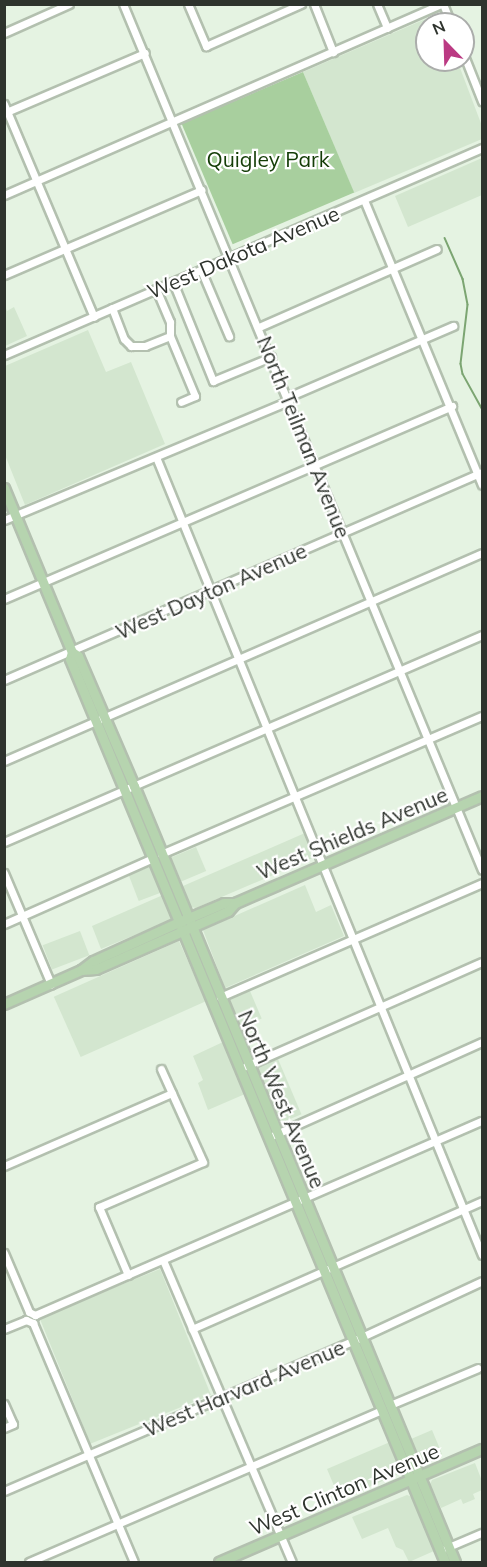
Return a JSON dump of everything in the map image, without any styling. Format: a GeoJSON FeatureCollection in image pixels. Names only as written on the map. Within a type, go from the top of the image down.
{"type":"FeatureCollection","features":[{"type":"Feature","properties":{"kind":"main road","name":"North West Avenue"},"geometry":{"type":"LineString","coordinates":[[4,488],[72,652],[70,659],[100,719],[129,788],[444,1549],[455,1563]]}},
{"type":"Feature","properties":{"kind":"main road","name":"West Shields Avenue"},"geometry":{"type":"LineString","coordinates":[[4,1004],[81,970],[93,961],[185,925],[228,911],[235,903],[483,796]]}},
{"type":"Feature","properties":{"kind":"main road","name":"North West Avenue"},"geometry":{"type":"LineString","coordinates":[[185,925],[220,997],[245,1066]]}},
{"type":"Feature","properties":{"kind":"main road","name":"West Clinton Avenue"},"geometry":{"type":"LineString","coordinates":[[219,1563],[483,1449]]}},
{"type":"Feature","properties":{"kind":"main road","name":"North West Avenue"},"geometry":{"type":"LineString","coordinates":[[444,1549],[445,1563]]}},
{"type":"Feature","properties":{"kind":"street"},"geometry":{"type":"LineString","coordinates":[[4,33],[69,4]]}},
{"type":"Feature","properties":{"kind":"street","name":"North Teilman Avenue"},"geometry":{"type":"LineString","coordinates":[[123,4],[272,357],[314,464],[483,870]]}},
{"type":"Feature","properties":{"kind":"street"},"geometry":{"type":"LineString","coordinates":[[188,4],[206,46],[301,4]]}},
{"type":"Feature","properties":{"kind":"street"},"geometry":{"type":"LineString","coordinates":[[314,4],[333,52]]}},
{"type":"Feature","properties":{"kind":"street"},"geometry":{"type":"LineString","coordinates":[[377,4],[387,28]]}},
{"type":"Feature","properties":{"kind":"street"},"geometry":{"type":"LineString","coordinates":[[4,195],[442,4]]}},
{"type":"Feature","properties":{"kind":"street"},"geometry":{"type":"LineString","coordinates":[[6,112],[145,53]]}},
{"type":"Feature","properties":{"kind":"street"},"geometry":{"type":"LineString","coordinates":[[471,72],[483,100]]}},
{"type":"Feature","properties":{"kind":"street"},"geometry":{"type":"LineString","coordinates":[[4,104],[94,317]]}},
{"type":"Feature","properties":{"kind":"street","name":"West Dakota Avenue"},"geometry":{"type":"LineString","coordinates":[[4,355],[483,148]]}},
{"type":"Feature","properties":{"kind":"street"},"geometry":{"type":"LineString","coordinates":[[4,275],[201,190]]}},
{"type":"Feature","properties":{"kind":"street"},"geometry":{"type":"LineString","coordinates":[[364,200],[483,484]]}},
{"type":"Feature","properties":{"kind":"street"},"geometry":{"type":"LineString","coordinates":[[259,327],[437,249]]}},
{"type":"Feature","properties":{"kind":"street"},"geometry":{"type":"LineString","coordinates":[[201,270],[229,336]]}},
{"type":"Feature","properties":{"kind":"street"},"geometry":{"type":"LineString","coordinates":[[172,282],[213,381],[272,357]]}},
{"type":"Feature","properties":{"kind":"street"},"geometry":{"type":"LineString","coordinates":[[156,290],[170,322],[170,336],[195,396],[181,402]]}},
{"type":"Feature","properties":{"kind":"street"},"geometry":{"type":"LineString","coordinates":[[112,308],[124,339],[131,346],[145,346],[170,336]]}},
{"type":"Feature","properties":{"kind":"street"},"geometry":{"type":"LineString","coordinates":[[4,520],[231,426],[453,326]]}},
{"type":"Feature","properties":{"kind":"street"},"geometry":{"type":"LineString","coordinates":[[4,599],[452,406]]}},
{"type":"Feature","properties":{"kind":"street"},"geometry":{"type":"LineString","coordinates":[[156,457],[483,1255]]}},
{"type":"Feature","properties":{"kind":"street","name":"West Dayton Avenue"},"geometry":{"type":"LineString","coordinates":[[4,680],[212,592],[480,473]]}},
{"type":"Feature","properties":{"kind":"street"},"geometry":{"type":"LineString","coordinates":[[4,761],[483,553]]}},
{"type":"Feature","properties":{"kind":"street"},"geometry":{"type":"LineString","coordinates":[[4,842],[483,635]]}},
{"type":"Feature","properties":{"kind":"street"},"geometry":{"type":"LineString","coordinates":[[4,924],[483,716]]}},
{"type":"Feature","properties":{"kind":"street"},"geometry":{"type":"LineString","coordinates":[[4,873],[51,984]]}},
{"type":"Feature","properties":{"kind":"street"},"geometry":{"type":"LineString","coordinates":[[220,997],[483,882]]}},
{"type":"Feature","properties":{"kind":"street"},"geometry":{"type":"LineString","coordinates":[[245,1066],[483,962]]}},
{"type":"Feature","properties":{"kind":"street"},"geometry":{"type":"LineString","coordinates":[[273,1135],[483,1042]]}},
{"type":"Feature","properties":{"kind":"street"},"geometry":{"type":"LineString","coordinates":[[128,1275],[99,1207],[203,1162],[175,1094],[172,1093],[161,1069]]}},
{"type":"Feature","properties":{"kind":"street"},"geometry":{"type":"LineString","coordinates":[[4,1166],[172,1093]]}},
{"type":"Feature","properties":{"kind":"street"},"geometry":{"type":"LineString","coordinates":[[4,1329],[301,1202],[483,1121]]}},
{"type":"Feature","properties":{"kind":"street"},"geometry":{"type":"LineString","coordinates":[[192,1329],[483,1201]]}},
{"type":"Feature","properties":{"kind":"street"},"geometry":{"type":"LineString","coordinates":[[4,1253],[134,1563]]}},
{"type":"Feature","properties":{"kind":"street"},"geometry":{"type":"LineString","coordinates":[[163,1260],[292,1563]]}},
{"type":"Feature","properties":{"kind":"street","name":"West Harvard Avenue"},"geometry":{"type":"LineString","coordinates":[[4,1491],[357,1339],[483,1281]]}},
{"type":"Feature","properties":{"kind":"street"},"geometry":{"type":"LineString","coordinates":[[29,1563],[477,1368]]}},
{"type":"Feature","properties":{"kind":"street"},"geometry":{"type":"LineString","coordinates":[[4,1404],[13,1424],[4,1428]]}},
{"type":"Feature","properties":{"kind":"street"},"geometry":{"type":"LineString","coordinates":[[444,1549],[483,1533]]}},
{"type":"Feature","properties":{"kind":"shaded area"},"geometry":{"type":"Polygon","coordinates":[[[415,24],[415,72],[462,72],[482,126],[482,139],[354,193],[303,72],[415,24]]]}},
{"type":"Feature","properties":{"kind":"shaded area"},"geometry":{"type":"Polygon","coordinates":[[[482,158],[482,195],[408,227],[395,196],[482,158]]]}},
{"type":"Feature","properties":{"kind":"shaded area"},"geometry":{"type":"Polygon","coordinates":[[[5,306],[7,311],[14,307],[27,336],[5,346],[5,306]]]}},
{"type":"Feature","properties":{"kind":"shaded area"},"geometry":{"type":"Polygon","coordinates":[[[88,330],[106,372],[131,362],[165,444],[25,505],[5,455],[5,366],[88,330]]]}},
{"type":"Feature","properties":{"kind":"shaded area"},"geometry":{"type":"Polygon","coordinates":[[[305,833],[315,857],[196,908],[191,907],[183,886],[305,833]]]}},
{"type":"Feature","properties":{"kind":"shaded area"},"geometry":{"type":"Polygon","coordinates":[[[196,847],[206,871],[181,881],[171,858],[196,847]]]}},
{"type":"Feature","properties":{"kind":"shaded area"},"geometry":{"type":"Polygon","coordinates":[[[152,866],[162,892],[139,901],[129,875],[152,866]]]}},
{"type":"Feature","properties":{"kind":"shaded area"},"geometry":{"type":"Polygon","coordinates":[[[305,885],[316,912],[331,905],[344,936],[225,988],[203,930],[305,885]]]}},
{"type":"Feature","properties":{"kind":"shaded area"},"geometry":{"type":"Polygon","coordinates":[[[163,895],[172,916],[171,920],[101,949],[92,926],[163,895]]]}},
{"type":"Feature","properties":{"kind":"shaded area"},"geometry":{"type":"Polygon","coordinates":[[[80,931],[89,955],[52,970],[43,945],[80,931]]]}},
{"type":"Feature","properties":{"kind":"shaded area"},"geometry":{"type":"Polygon","coordinates":[[[179,941],[206,1001],[81,1057],[54,997],[179,941]]]}},
{"type":"Feature","properties":{"kind":"shaded area"},"geometry":{"type":"Polygon","coordinates":[[[250,991],[262,1019],[241,1027],[230,1000],[250,991]]]}},
{"type":"Feature","properties":{"kind":"shaded area"},"geometry":{"type":"Polygon","coordinates":[[[223,1042],[245,1094],[208,1110],[198,1083],[203,1080],[193,1056],[223,1042]]]}},
{"type":"Feature","properties":{"kind":"shaded area"},"geometry":{"type":"Polygon","coordinates":[[[278,1059],[301,1114],[281,1123],[258,1068],[278,1059]]]}},
{"type":"Feature","properties":{"kind":"shaded area"},"geometry":{"type":"Polygon","coordinates":[[[160,1269],[211,1395],[90,1444],[39,1318],[160,1269]]]}},
{"type":"Feature","properties":{"kind":"shaded area"},"geometry":{"type":"Polygon","coordinates":[[[432,1430],[442,1454],[425,1462],[420,1460],[411,1439],[432,1430]]]}},
{"type":"Feature","properties":{"kind":"shaded area"},"geometry":{"type":"Polygon","coordinates":[[[390,1442],[401,1468],[398,1474],[340,1500],[327,1469],[390,1442]]]}},
{"type":"Feature","properties":{"kind":"shaded area"},"geometry":{"type":"Polygon","coordinates":[[[475,1463],[482,1481],[482,1490],[473,1494],[475,1499],[463,1504],[461,1499],[441,1508],[430,1484],[432,1480],[475,1463]]]}},
{"type":"Feature","properties":{"kind":"shaded area"},"geometry":{"type":"Polygon","coordinates":[[[407,1495],[412,1497],[434,1551],[409,1562],[403,1550],[396,1547],[388,1528],[362,1539],[352,1517],[407,1495]]]}},
{"type":"Feature","properties":{"kind":"green space","name":"Quigley Park"},"geometry":{"type":"Polygon","coordinates":[[[303,72],[354,193],[233,244],[181,124],[303,72]]]}},
{"type":"Feature","properties":{"kind":"waterway"},"geometry":{"type":"LineString","coordinates":[[445,238],[463,279],[468,305],[461,364],[463,374],[482,408]]}}]}
